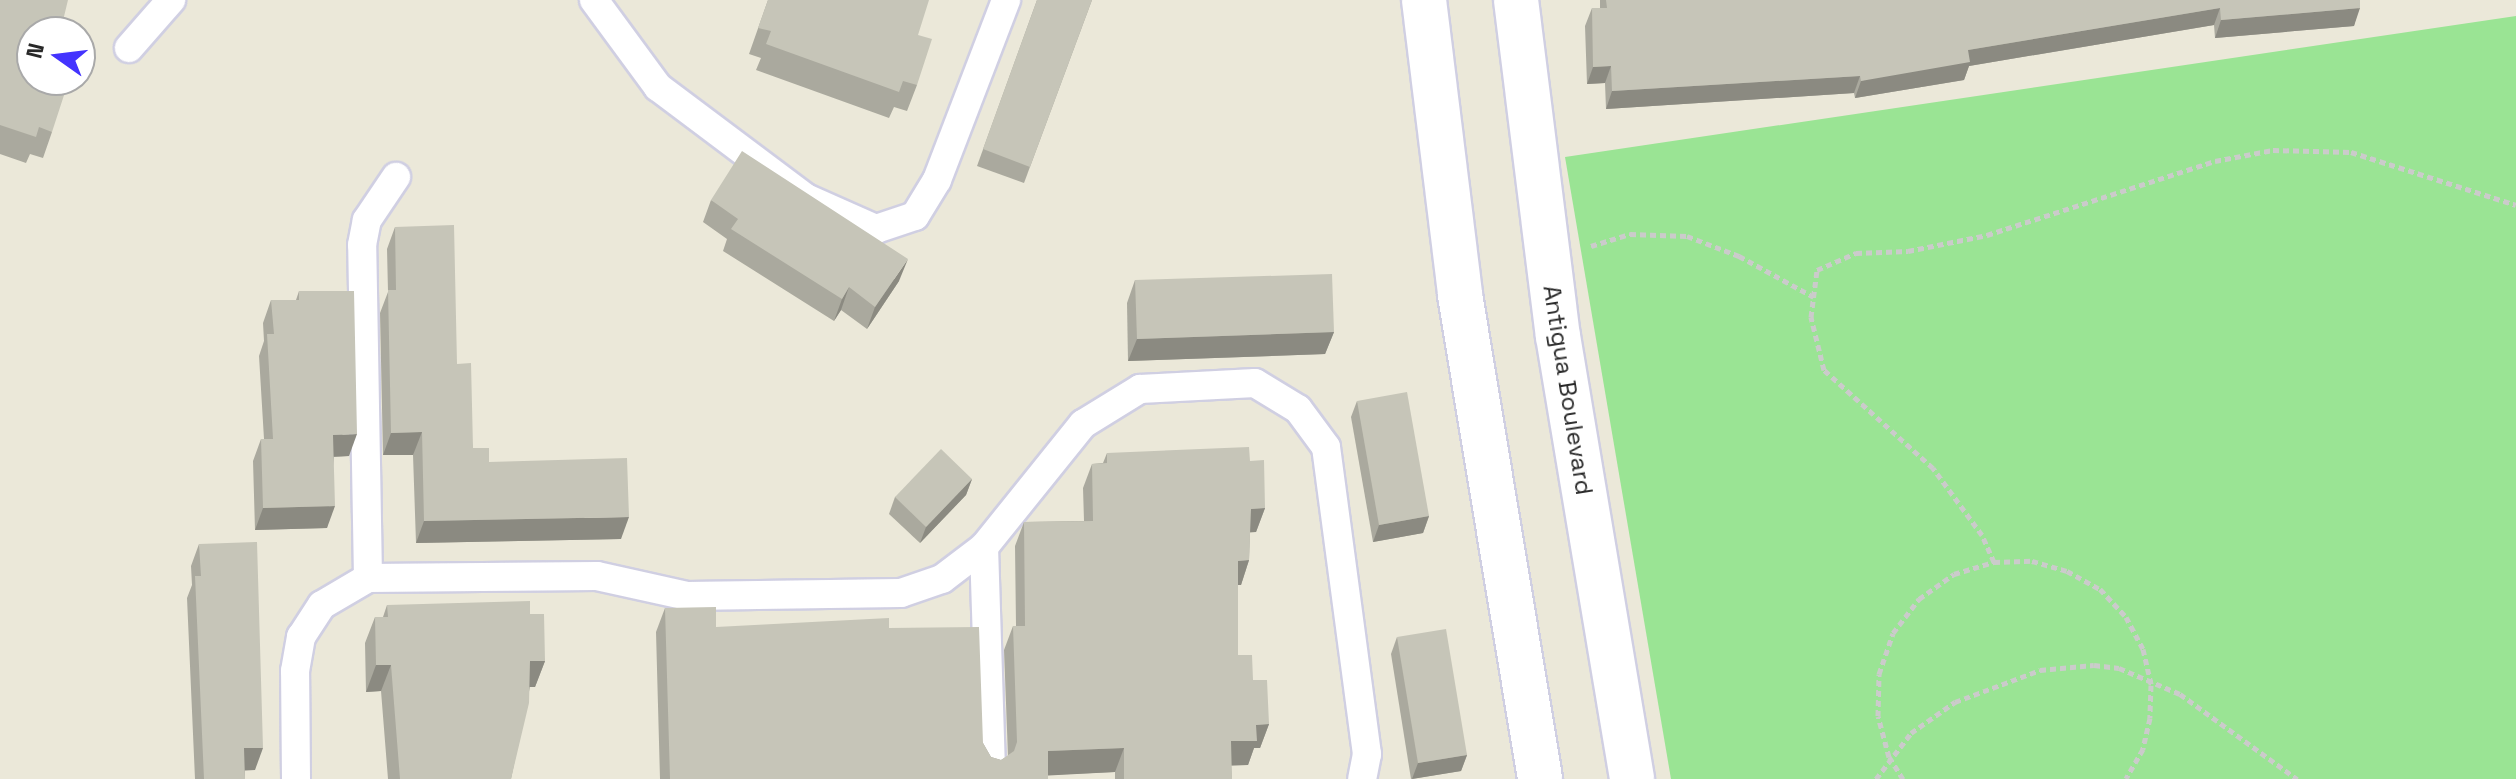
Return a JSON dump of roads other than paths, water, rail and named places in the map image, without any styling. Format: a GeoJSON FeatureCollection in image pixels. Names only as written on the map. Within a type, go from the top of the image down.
{"type":"FeatureCollection","features":[{"type":"Feature","properties":{"kind":"main road"},"geometry":{"type":"LineString","coordinates":[[1424,0],[1458,280],[1540,779]]}},
{"type":"Feature","properties":{"kind":"main road","name":"Antigua Boulevard"},"geometry":{"type":"LineString","coordinates":[[1516,0],[1558,336],[1632,779]]}},
{"type":"Feature","properties":{"kind":"lane"},"geometry":{"type":"LineString","coordinates":[[129,48],[171,0]]}},
{"type":"Feature","properties":{"kind":"lane"},"geometry":{"type":"LineString","coordinates":[[594,0],[658,87],[806,198],[876,229],[915,216],[937,180],[1006,0]]}},
{"type":"Feature","properties":{"kind":"lane"},"geometry":{"type":"LineString","coordinates":[[368,578],[362,245],[367,220],[396,177]]}},
{"type":"Feature","properties":{"kind":"lane"},"geometry":{"type":"LineString","coordinates":[[296,779],[295,671],[301,637],[322,605],[368,578],[597,576],[687,596],[901,593],[942,579],[984,547],[1083,424],[1140,389],[1255,383],[1298,409],[1326,447],[1367,754],[1362,779]]}},
{"type":"Feature","properties":{"kind":"lane"},"geometry":{"type":"LineString","coordinates":[[984,547],[991,767]]}}]}
